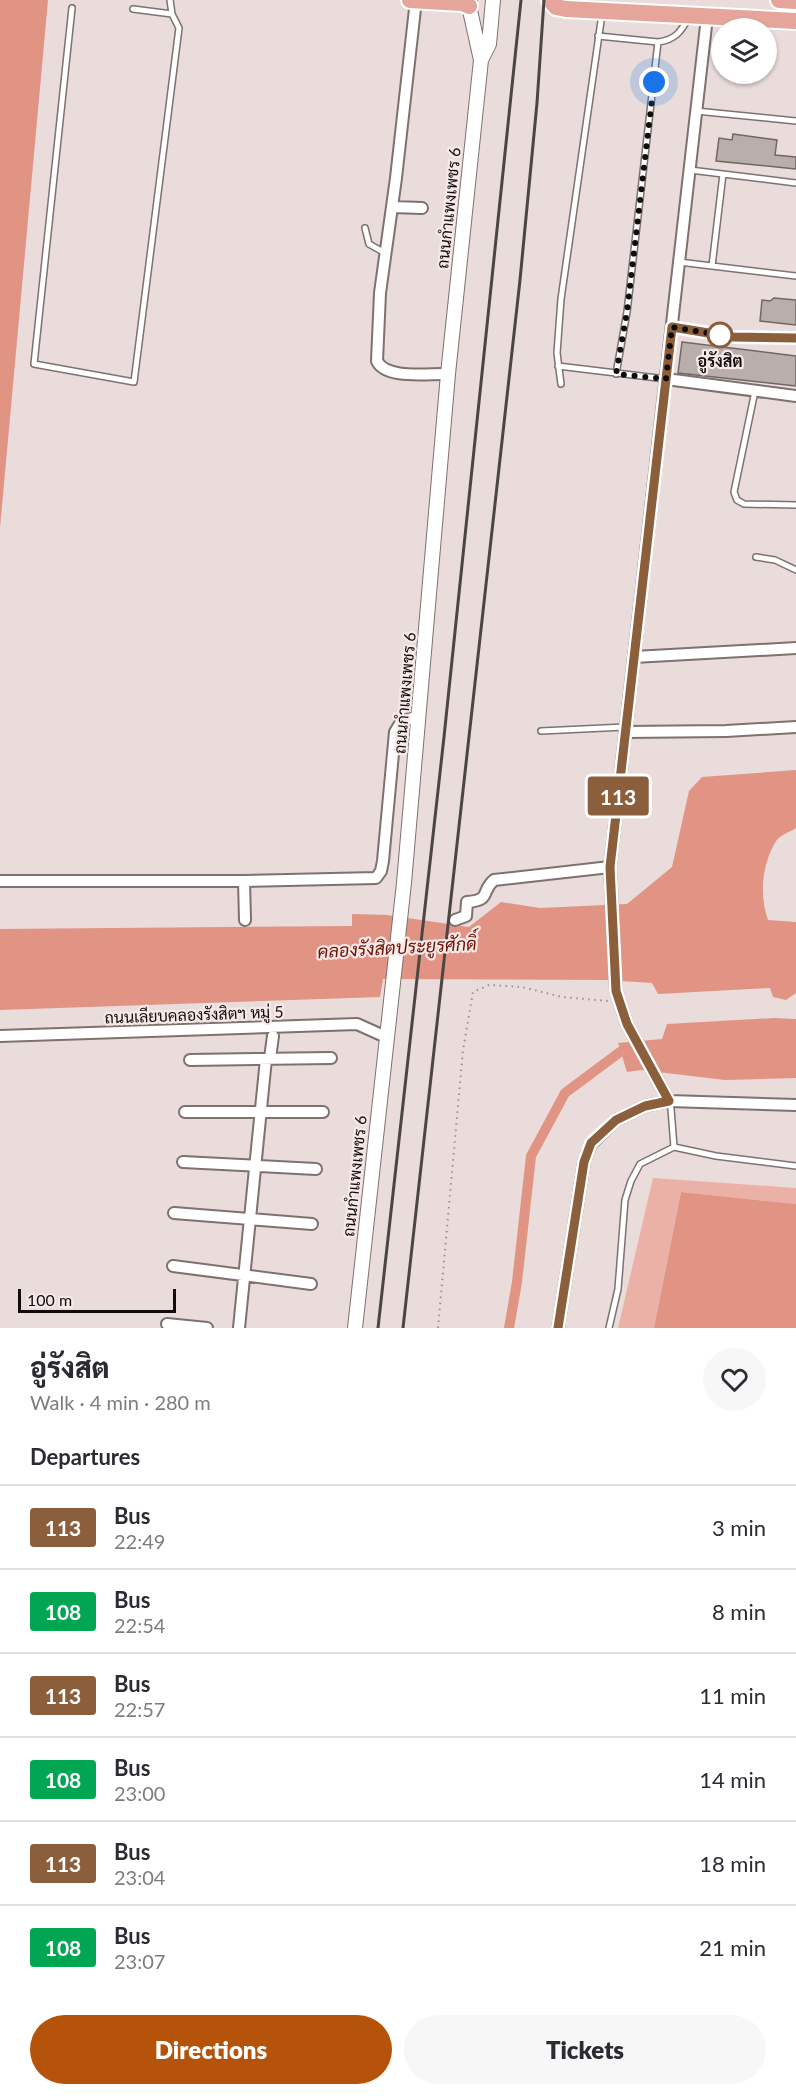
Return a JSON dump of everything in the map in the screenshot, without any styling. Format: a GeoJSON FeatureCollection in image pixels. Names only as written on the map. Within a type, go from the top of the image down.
{"type":"FeatureCollection","features":[{"type":"Feature","properties":{"kind":"main road"},"geometry":{"type":"LineString","coordinates":[[410,0],[469,3]]}},
{"type":"Feature","properties":{"kind":"main road","name":"ถนนกำแพงเพชร 6"},"geometry":{"type":"LineString","coordinates":[[481,60],[489,44],[493,0]]}},
{"type":"Feature","properties":{"kind":"main road"},"geometry":{"type":"LineString","coordinates":[[550,0],[556,7],[608,8],[689,16],[796,21]]}},
{"type":"Feature","properties":{"kind":"main road"},"geometry":{"type":"LineString","coordinates":[[779,0],[796,1]]}},
{"type":"Feature","properties":{"kind":"main road","name":"ถนนกำแพงเพชร 6"},"geometry":{"type":"LineString","coordinates":[[355,1328],[404,883],[448,374],[481,60],[469,3]]}},
{"type":"Feature","properties":{"kind":"street"},"geometry":{"type":"LineString","coordinates":[[416,0],[378,313],[377,361],[379,365],[393,373],[448,374]]}},
{"type":"Feature","properties":{"kind":"street"},"geometry":{"type":"LineString","coordinates":[[669,1101],[627,1024],[616,991],[610,867],[707,17]]}},
{"type":"Feature","properties":{"kind":"street"},"geometry":{"type":"LineString","coordinates":[[392,207],[422,208]]}},
{"type":"Feature","properties":{"kind":"street"},"geometry":{"type":"LineString","coordinates":[[666,379],[796,396]]}},
{"type":"Feature","properties":{"kind":"street"},"geometry":{"type":"LineString","coordinates":[[634,657],[796,648]]}},
{"type":"Feature","properties":{"kind":"street"},"geometry":{"type":"LineString","coordinates":[[0,881],[244,881],[376,878],[379,876],[384,861],[395,732],[401,722],[418,716]]}},
{"type":"Feature","properties":{"kind":"street"},"geometry":{"type":"LineString","coordinates":[[625,730],[726,731],[796,727]]}},
{"type":"Feature","properties":{"kind":"street"},"geometry":{"type":"LineString","coordinates":[[455,920],[466,916],[467,902],[481,901],[486,896],[489,884],[494,880],[610,867]]}},
{"type":"Feature","properties":{"kind":"street"},"geometry":{"type":"LineString","coordinates":[[244,881],[245,920]]}},
{"type":"Feature","properties":{"kind":"street","name":"ถนนเลียบคลองรังสิตฯ หมู่ 5"},"geometry":{"type":"LineString","coordinates":[[0,1036],[357,1024],[386,1037]]}},
{"type":"Feature","properties":{"kind":"street"},"geometry":{"type":"LineString","coordinates":[[239,1328],[261,1113],[273,1036]]}},
{"type":"Feature","properties":{"kind":"street"},"geometry":{"type":"LineString","coordinates":[[190,1060],[332,1058]]}},
{"type":"Feature","properties":{"kind":"street"},"geometry":{"type":"LineString","coordinates":[[558,1328],[584,1162],[591,1143],[616,1120],[645,1106],[669,1101],[796,1106]]}},
{"type":"Feature","properties":{"kind":"street"},"geometry":{"type":"LineString","coordinates":[[186,1112],[323,1112]]}},
{"type":"Feature","properties":{"kind":"street"},"geometry":{"type":"LineString","coordinates":[[183,1162],[316,1168]]}},
{"type":"Feature","properties":{"kind":"street"},"geometry":{"type":"LineString","coordinates":[[174,1213],[312,1224]]}},
{"type":"Feature","properties":{"kind":"street"},"geometry":{"type":"LineString","coordinates":[[173,1266],[311,1284]]}},
{"type":"Feature","properties":{"kind":"street"},"geometry":{"type":"LineString","coordinates":[[167,1324],[207,1328]]}},
{"type":"Feature","properties":{"kind":"lane"},"geometry":{"type":"LineString","coordinates":[[72,8],[34,364],[134,382],[176,63],[179,28],[172,14],[170,0]]}},
{"type":"Feature","properties":{"kind":"lane"},"geometry":{"type":"LineString","coordinates":[[561,384],[557,339],[561,298],[598,36],[608,8]]}},
{"type":"Feature","properties":{"kind":"lane"},"geometry":{"type":"LineString","coordinates":[[133,9],[172,14]]}},
{"type":"Feature","properties":{"kind":"lane"},"geometry":{"type":"LineString","coordinates":[[598,36],[658,42],[670,41],[682,29],[689,16]]}},
{"type":"Feature","properties":{"kind":"lane"},"geometry":{"type":"LineString","coordinates":[[616,374],[627,312],[658,42]]}},
{"type":"Feature","properties":{"kind":"lane"},"geometry":{"type":"LineString","coordinates":[[696,111],[796,121]]}},
{"type":"Feature","properties":{"kind":"lane"},"geometry":{"type":"LineString","coordinates":[[689,170],[796,183]]}},
{"type":"Feature","properties":{"kind":"lane"},"geometry":{"type":"LineString","coordinates":[[712,266],[723,174]]}},
{"type":"Feature","properties":{"kind":"lane"},"geometry":{"type":"LineString","coordinates":[[365,228],[369,244],[386,253]]}},
{"type":"Feature","properties":{"kind":"lane"},"geometry":{"type":"LineString","coordinates":[[679,262],[796,276]]}},
{"type":"Feature","properties":{"kind":"lane"},"geometry":{"type":"LineString","coordinates":[[672,327],[733,337],[796,338]]}},
{"type":"Feature","properties":{"kind":"lane"},"geometry":{"type":"LineString","coordinates":[[558,366],[666,379]]}},
{"type":"Feature","properties":{"kind":"lane"},"geometry":{"type":"LineString","coordinates":[[755,391],[734,492],[737,500],[744,504],[796,505]]}},
{"type":"Feature","properties":{"kind":"lane"},"geometry":{"type":"LineString","coordinates":[[756,557],[775,560],[796,570]]}},
{"type":"Feature","properties":{"kind":"lane"},"geometry":{"type":"LineString","coordinates":[[541,731],[625,730]]}},
{"type":"Feature","properties":{"kind":"lane"},"geometry":{"type":"LineString","coordinates":[[669,1101],[674,1147]]}},
{"type":"Feature","properties":{"kind":"lane"},"geometry":{"type":"LineString","coordinates":[[609,1328],[618,1289],[626,1200],[631,1181],[640,1164],[674,1147],[716,1156],[796,1166]]}},
{"type":"Feature","properties":{"kind":"path"},"geometry":{"type":"LineString","coordinates":[[438,1328],[463,1050],[473,992],[489,984],[522,987],[562,997],[620,1002]]}},
{"type":"Feature","properties":{"kind":"shaded area"},"geometry":{"type":"Polygon","coordinates":[[[653,1178],[796,1188],[796,1204],[681,1192],[654,1328],[618,1328],[653,1178]]]}},
{"type":"Feature","properties":{"kind":"water"},"geometry":{"type":"Polygon","coordinates":[[[0,0],[48,0],[0,528],[0,0]]]}},
{"type":"Feature","properties":{"kind":"water","name":"คลองรังสิตประยูรศักดิ์"},"geometry":{"type":"Polygon","coordinates":[[[796,770],[796,828],[776,841],[771,850],[763,879],[763,900],[768,920],[796,922],[796,993],[786,1000],[773,997],[770,988],[658,994],[652,983],[605,980],[383,979],[380,997],[0,1010],[0,929],[352,926],[352,914],[387,915],[469,927],[501,902],[540,908],[627,904],[672,867],[689,791],[702,777],[796,770]]]}},
{"type":"Feature","properties":{"kind":"water"},"geometry":{"type":"Polygon","coordinates":[[[775,1018],[796,1019],[796,1078],[725,1080],[641,1070],[627,1072],[618,1043],[662,1039],[667,1024],[775,1018]]]}},
{"type":"Feature","properties":{"kind":"water"},"geometry":{"type":"Polygon","coordinates":[[[681,1192],[796,1204],[796,1328],[654,1328],[681,1192]]]}},
{"type":"Feature","properties":{"kind":"building"},"geometry":{"type":"Polygon","coordinates":[[[733,134],[777,140],[775,155],[796,157],[796,169],[716,161],[719,138],[732,140],[733,134]]]}},
{"type":"Feature","properties":{"kind":"building"},"geometry":{"type":"Polygon","coordinates":[[[774,298],[796,300],[796,325],[760,321],[762,300],[770,301],[774,298]]]}},
{"type":"Feature","properties":{"kind":"building"},"geometry":{"type":"Polygon","coordinates":[[[682,342],[796,356],[796,386],[678,373],[682,342]]]}},
{"type":"Feature","properties":{"kind":"waterway"},"geometry":{"type":"LineString","coordinates":[[509,1328],[517,1282],[531,1156],[565,1093],[620,1052],[634,1051]]}},
{"type":"Feature","properties":{"kind":"railway"},"geometry":{"type":"LineString","coordinates":[[378,1328],[444,737],[521,0]]}},
{"type":"Feature","properties":{"kind":"railway"},"geometry":{"type":"LineString","coordinates":[[403,1328],[520,280],[537,103],[544,0]]}},
{"type":"Feature","properties":{"kind":"bus line","name":"113"},"geometry":{"type":"LineString","coordinates":[[558,1328],[584,1162],[591,1143],[616,1120],[645,1106],[669,1101],[627,1024],[616,991],[610,867],[672,327],[733,337],[796,338]]}},
{"type":"Feature","properties":{"kind":"place","name":"อู่รังสิต"},"geometry":{"type":"Point","coordinates":[720,335]}},
{"type":"Feature","properties":{"kind":"route"},"geometry":{"type":"LineString","coordinates":[[654,82],[627,312],[616,374],[666,379],[672,327],[720,335]]}}]}
